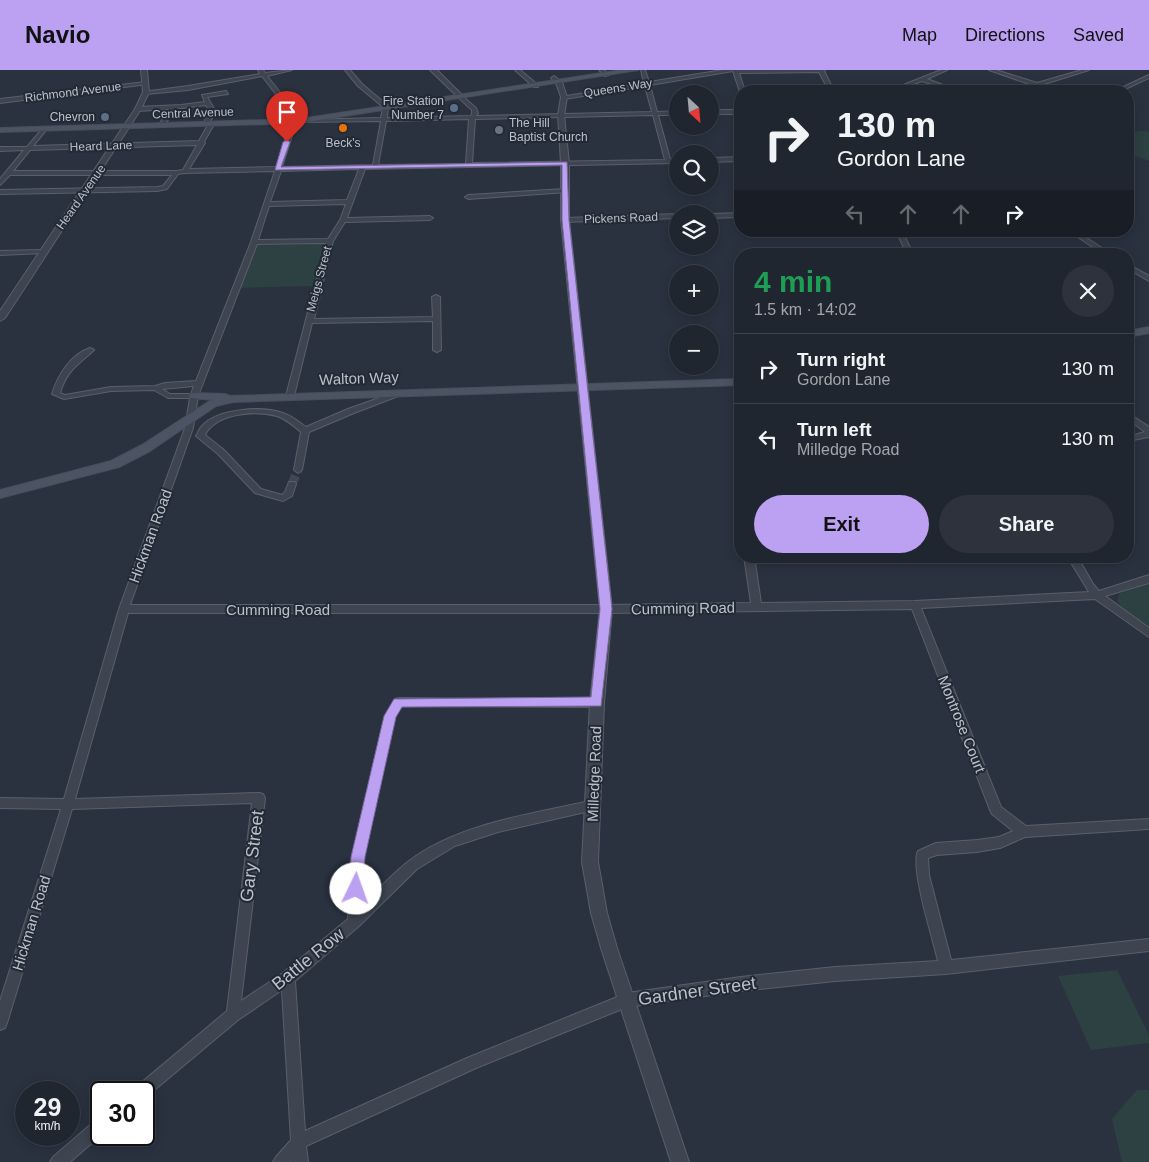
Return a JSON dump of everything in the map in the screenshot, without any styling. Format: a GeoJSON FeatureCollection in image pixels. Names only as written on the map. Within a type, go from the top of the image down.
{"type":"FeatureCollection","features":[{"type":"Feature","properties":{"kind":"main road","name":"Central Avenue"},"geometry":{"type":"LineString","coordinates":[[0,130],[300,121],[534,84],[603,71],[635,70]]}},
{"type":"Feature","properties":{"kind":"main road"},"geometry":{"type":"LineString","coordinates":[[1134,333],[1149,330]]}},
{"type":"Feature","properties":{"kind":"main road","name":"Walton Way"},"geometry":{"type":"LineString","coordinates":[[0,494],[115,464],[189,423],[212,404],[233,399],[734,382]]}},
{"type":"Feature","properties":{"kind":"main road"},"geometry":{"type":"LineString","coordinates":[[194,396],[221,396],[233,399]]}},
{"type":"Feature","properties":{"kind":"street","name":"Heard Avenue"},"geometry":{"type":"LineString","coordinates":[[0,318],[138,109],[146,92],[144,70]]}},
{"type":"Feature","properties":{"kind":"street"},"geometry":{"type":"LineString","coordinates":[[146,92],[237,82],[262,72],[290,70]]}},
{"type":"Feature","properties":{"kind":"street"},"geometry":{"type":"LineString","coordinates":[[347,70],[386,108],[375,168]]}},
{"type":"Feature","properties":{"kind":"street"},"geometry":{"type":"LineString","coordinates":[[433,70],[474,109],[469,166]]}},
{"type":"Feature","properties":{"kind":"street"},"geometry":{"type":"LineString","coordinates":[[517,70],[534,84]]}},
{"type":"Feature","properties":{"kind":"street"},"geometry":{"type":"LineString","coordinates":[[10,173],[176,172],[668,161],[643,70]]}},
{"type":"Feature","properties":{"kind":"street"},"geometry":{"type":"LineString","coordinates":[[734,70],[740,85]]}},
{"type":"Feature","properties":{"kind":"street","name":"Queens Way"},"geometry":{"type":"LineString","coordinates":[[564,98],[734,70],[821,70]]}},
{"type":"Feature","properties":{"kind":"street"},"geometry":{"type":"LineString","coordinates":[[821,70],[828,85]]}},
{"type":"Feature","properties":{"kind":"street"},"geometry":{"type":"LineString","coordinates":[[906,85],[945,70]]}},
{"type":"Feature","properties":{"kind":"street"},"geometry":{"type":"LineString","coordinates":[[990,70],[1037,85],[1087,70]]}},
{"type":"Feature","properties":{"kind":"street"},"geometry":{"type":"LineString","coordinates":[[262,72],[300,121],[669,113]]}},
{"type":"Feature","properties":{"kind":"street"},"geometry":{"type":"LineString","coordinates":[[1130,85],[1149,76]]}},
{"type":"Feature","properties":{"kind":"street"},"geometry":{"type":"LineString","coordinates":[[922,79],[939,85]]}},
{"type":"Feature","properties":{"kind":"street","name":"Milledge Road"},"geometry":{"type":"LineString","coordinates":[[557,80],[564,98],[561,115],[565,163],[565,220],[606,609],[597,702],[594,805],[590,862],[598,913],[680,1162]]}},
{"type":"Feature","properties":{"kind":"street","name":"Richmond Avenue"},"geometry":{"type":"LineString","coordinates":[[0,101],[146,83]]}},
{"type":"Feature","properties":{"kind":"street"},"geometry":{"type":"LineString","coordinates":[[185,171],[202,142],[213,112],[204,96],[226,93]]}},
{"type":"Feature","properties":{"kind":"street"},"geometry":{"type":"LineString","coordinates":[[138,109],[172,108],[208,103]]}},
{"type":"Feature","properties":{"kind":"street"},"geometry":{"type":"LineString","coordinates":[[162,125],[172,108]]}},
{"type":"Feature","properties":{"kind":"street"},"geometry":{"type":"LineString","coordinates":[[719,112],[734,112]]}},
{"type":"Feature","properties":{"kind":"street","name":"Hickman Road"},"geometry":{"type":"LineString","coordinates":[[0,1023],[68,804],[124,609],[189,423],[194,396],[254,242],[293,124],[300,121]]}},
{"type":"Feature","properties":{"kind":"street"},"geometry":{"type":"LineString","coordinates":[[0,182],[10,173],[44,129]]}},
{"type":"Feature","properties":{"kind":"street","name":"Heard Lane"},"geometry":{"type":"LineString","coordinates":[[0,149],[202,142]]}},
{"type":"Feature","properties":{"kind":"street"},"geometry":{"type":"LineString","coordinates":[[719,160],[734,159]]}},
{"type":"Feature","properties":{"kind":"street","name":"Meigs Street"},"geometry":{"type":"LineString","coordinates":[[290,396],[330,241],[343,220],[362,168]]}},
{"type":"Feature","properties":{"kind":"street"},"geometry":{"type":"LineString","coordinates":[[0,192],[165,188],[176,172]]}},
{"type":"Feature","properties":{"kind":"street"},"geometry":{"type":"LineString","coordinates":[[468,197],[565,191]]}},
{"type":"Feature","properties":{"kind":"street"},"geometry":{"type":"LineString","coordinates":[[266,204],[350,202]]}},
{"type":"Feature","properties":{"kind":"street"},"geometry":{"type":"LineString","coordinates":[[719,216],[734,215]]}},
{"type":"Feature","properties":{"kind":"street","name":"Pickens Road"},"geometry":{"type":"LineString","coordinates":[[565,220],[669,216]]}},
{"type":"Feature","properties":{"kind":"street"},"geometry":{"type":"LineString","coordinates":[[343,220],[430,218]]}},
{"type":"Feature","properties":{"kind":"street"},"geometry":{"type":"LineString","coordinates":[[1082,237],[1099,248]]}},
{"type":"Feature","properties":{"kind":"street"},"geometry":{"type":"LineString","coordinates":[[254,242],[330,241]]}},
{"type":"Feature","properties":{"kind":"street"},"geometry":{"type":"LineString","coordinates":[[0,253],[42,252]]}},
{"type":"Feature","properties":{"kind":"street"},"geometry":{"type":"LineString","coordinates":[[1134,270],[1149,279]]}},
{"type":"Feature","properties":{"kind":"street"},"geometry":{"type":"LineString","coordinates":[[436,297],[437,350]]}},
{"type":"Feature","properties":{"kind":"street"},"geometry":{"type":"LineString","coordinates":[[309,321],[436,318]]}},
{"type":"Feature","properties":{"kind":"street"},"geometry":{"type":"LineString","coordinates":[[90,350],[72,362],[58,385],[56,394],[64,397],[111,389],[156,388],[165,385],[199,382]]}},
{"type":"Feature","properties":{"kind":"street"},"geometry":{"type":"LineString","coordinates":[[156,388],[168,396],[194,396]]}},
{"type":"Feature","properties":{"kind":"street"},"geometry":{"type":"LineString","coordinates":[[305,431],[351,411],[402,393]]}},
{"type":"Feature","properties":{"kind":"street"},"geometry":{"type":"LineString","coordinates":[[292,484],[288,494],[283,498],[258,491],[221,452],[200,436],[207,424],[221,417],[263,410],[280,414],[296,422],[305,431]]}},
{"type":"Feature","properties":{"kind":"street"},"geometry":{"type":"LineString","coordinates":[[1134,420],[1149,432]]}},
{"type":"Feature","properties":{"kind":"street"},"geometry":{"type":"LineString","coordinates":[[189,423],[202,430]]}},
{"type":"Feature","properties":{"kind":"street"},"geometry":{"type":"LineString","coordinates":[[298,470],[305,431]]}},
{"type":"Feature","properties":{"kind":"street"},"geometry":{"type":"LineString","coordinates":[[1134,438],[1149,432]]}},
{"type":"Feature","properties":{"kind":"street"},"geometry":{"type":"LineString","coordinates":[[750,563],[757,607]]}},
{"type":"Feature","properties":{"kind":"street"},"geometry":{"type":"LineString","coordinates":[[1076,563],[1097,595],[1149,633]]}},
{"type":"Feature","properties":{"kind":"street","name":"Cumming Road"},"geometry":{"type":"LineString","coordinates":[[124,609],[606,609],[915,605],[1097,595],[1149,579]]}},
{"type":"Feature","properties":{"kind":"street","name":"Montrose Court"},"geometry":{"type":"LineString","coordinates":[[915,605],[996,810],[1024,832]]}},
{"type":"Feature","properties":{"kind":"street"},"geometry":{"type":"LineString","coordinates":[[354,922],[358,857],[390,716],[399,702],[597,702]]}},
{"type":"Feature","properties":{"kind":"street","name":"Gary Street"},"geometry":{"type":"LineString","coordinates":[[68,804],[259,798],[233,1015]]}},
{"type":"Feature","properties":{"kind":"street"},"geometry":{"type":"LineString","coordinates":[[0,803],[68,804]]}},
{"type":"Feature","properties":{"kind":"street","name":"Battle Row"},"geometry":{"type":"LineString","coordinates":[[154,1081],[233,1015],[288,978],[354,922],[413,865],[452,842],[498,827],[594,805]]}},
{"type":"Feature","properties":{"kind":"street"},"geometry":{"type":"LineString","coordinates":[[946,967],[923,875],[922,856],[936,848],[977,846],[1000,842],[1024,832],[1149,824]]}},
{"type":"Feature","properties":{"kind":"street","name":"Gardner Street"},"geometry":{"type":"LineString","coordinates":[[281,1162],[299,1142],[472,1063],[627,1000],[835,974],[946,967],[1149,945]]}},
{"type":"Feature","properties":{"kind":"street"},"geometry":{"type":"LineString","coordinates":[[288,978],[300,1162]]}},
{"type":"Feature","properties":{"kind":"street"},"geometry":{"type":"LineString","coordinates":[[58,1162],[90,1135]]}},
{"type":"Feature","properties":{"kind":"shaded area"},"geometry":{"type":"Polygon","coordinates":[[[1149,131],[1149,161],[1134,155],[1134,132],[1149,131]]]}},
{"type":"Feature","properties":{"kind":"shaded area"},"geometry":{"type":"Polygon","coordinates":[[[324,244],[312,286],[240,288],[257,245],[324,244]]]}},
{"type":"Feature","properties":{"kind":"shaded area"},"geometry":{"type":"Polygon","coordinates":[[[1149,584],[1149,627],[1121,606],[1117,600],[1120,593],[1149,584]]]}},
{"type":"Feature","properties":{"kind":"shaded area"},"geometry":{"type":"Polygon","coordinates":[[[1117,970],[1149,1035],[1149,1043],[1091,1050],[1058,976],[1117,970]]]}},
{"type":"Feature","properties":{"kind":"shaded area"},"geometry":{"type":"Polygon","coordinates":[[[1137,1090],[1149,1090],[1149,1162],[1122,1162],[1112,1119],[1137,1090]]]}},
{"type":"Feature","properties":{"kind":"tunnel"},"geometry":{"type":"LineString","coordinates":[[292,484],[298,470]]}},
{"type":"Feature","properties":{"kind":"place","name":"Fire Station Number 7"},"geometry":{"type":"Point","coordinates":[454,108]}},
{"type":"Feature","properties":{"kind":"place","name":"Chevron"},"geometry":{"type":"Point","coordinates":[105,117]}},
{"type":"Feature","properties":{"kind":"place","name":"Beck's"},"geometry":{"type":"Point","coordinates":[343,128]}},
{"type":"Feature","properties":{"kind":"place","name":"The Hill Baptist Church"},"geometry":{"type":"Point","coordinates":[499,130]}},
{"type":"Feature","properties":{"kind":"route"},"geometry":{"type":"LineString","coordinates":[[287,142],[278,169],[565,163],[565,220],[606,609],[597,702],[399,702],[390,716],[358,857],[356,889]]}}]}
